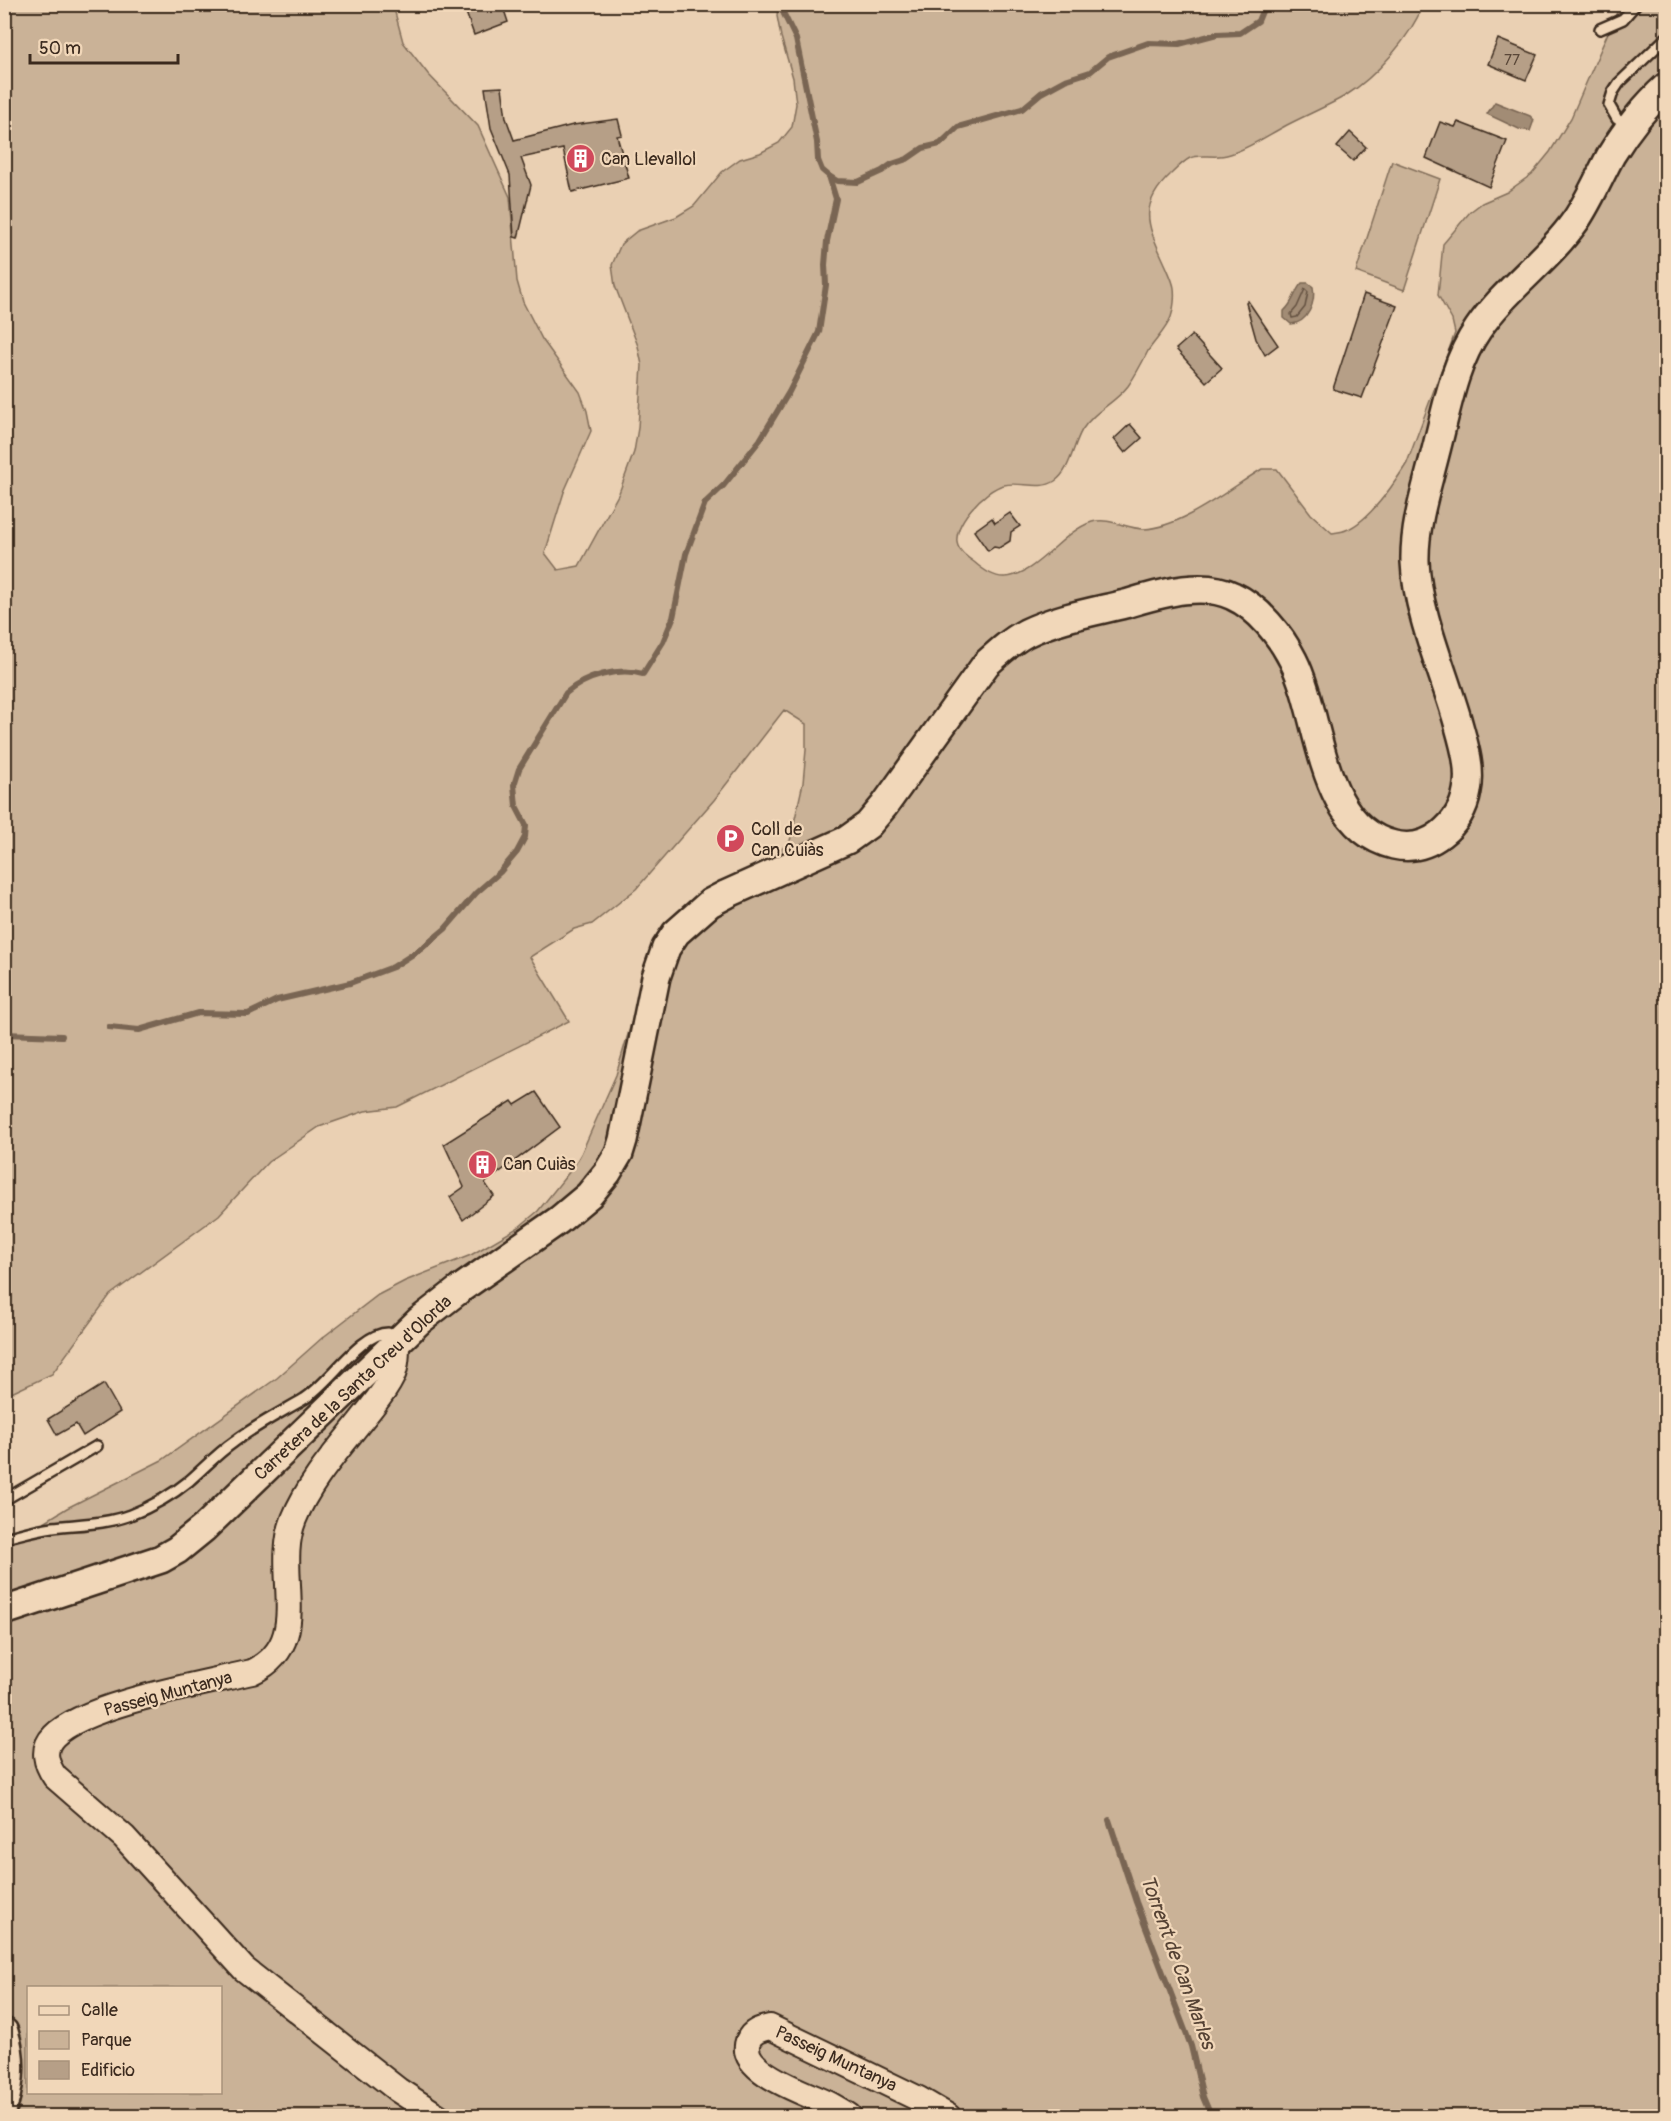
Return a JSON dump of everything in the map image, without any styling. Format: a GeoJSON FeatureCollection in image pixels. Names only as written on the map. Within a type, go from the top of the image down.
{"type":"FeatureCollection","features":[{"type":"Feature","properties":{"kind":"main road","name":"Carretera de la Santa Creu d'Olorda"},"geometry":{"type":"LineString","coordinates":[[4,1611],[131,1570],[161,1559],[177,1550],[204,1527],[397,1341],[460,1289],[575,1208],[589,1195],[608,1173],[624,1140],[656,977],[666,948],[676,933],[685,923],[718,899],[836,847],[868,825],[986,664],[1024,634],[1051,623],[1144,599],[1187,591],[1205,590],[1233,596],[1249,606],[1273,630],[1294,662],[1308,698],[1332,786],[1341,805],[1352,820],[1368,834],[1384,843],[1402,847],[1422,846],[1451,826],[1463,808],[1468,787],[1467,764],[1457,720],[1421,604],[1415,554],[1419,519],[1450,393],[1467,348],[1479,328],[1575,221],[1629,126],[1648,103],[1666,87]]}},
{"type":"Feature","properties":{"kind":"main road"},"geometry":{"type":"LineString","coordinates":[[4,2032],[9,2046],[10,2067],[9,2088],[4,2104]]}},
{"type":"Feature","properties":{"kind":"street","name":"Passeig Muntanya"},"geometry":{"type":"LineString","coordinates":[[397,1341],[397,1360],[393,1376],[374,1405],[310,1487],[293,1522],[286,1559],[288,1625],[283,1645],[276,1656],[265,1666],[252,1672],[147,1696],[80,1719],[64,1727],[53,1737],[46,1754],[50,1769],[56,1778],[124,1837],[244,1969],[398,2090],[438,2116]]}},
{"type":"Feature","properties":{"kind":"street","name":"Passeig Muntanya"},"geometry":{"type":"LineString","coordinates":[[849,2116],[763,2071],[753,2063],[746,2050],[749,2039],[758,2029],[770,2027],[919,2099],[948,2116]]}},
{"type":"Feature","properties":{"kind":"lane"},"geometry":{"type":"LineString","coordinates":[[1600,29],[1623,19],[1635,4]]}},
{"type":"Feature","properties":{"kind":"lane"},"geometry":{"type":"LineString","coordinates":[[1629,126],[1617,119],[1609,105],[1613,92],[1619,83],[1666,38]]}},
{"type":"Feature","properties":{"kind":"lane"},"geometry":{"type":"LineString","coordinates":[[4,1538],[51,1527],[128,1515],[169,1496],[233,1442],[322,1386],[356,1349],[379,1333],[388,1333],[397,1341]]}},
{"type":"Feature","properties":{"kind":"lane"},"geometry":{"type":"LineString","coordinates":[[4,1500],[97,1446]]}},
{"type":"Feature","properties":{"kind":"green space"},"geometry":{"type":"Polygon","coordinates":[[[5,5],[393,5],[403,42],[428,74],[478,126],[510,197],[517,281],[523,302],[542,339],[580,392],[587,411],[591,431],[564,492],[545,553],[558,570],[579,566],[619,493],[634,452],[642,365],[638,346],[615,286],[612,265],[621,244],[637,231],[676,217],[694,206],[722,172],[740,159],[760,153],[779,143],[792,127],[796,104],[793,78],[777,16],[778,5],[1423,5],[1410,30],[1391,56],[1357,88],[1236,152],[1223,156],[1190,158],[1160,185],[1149,207],[1149,218],[1151,229],[1174,288],[1173,310],[1166,326],[1148,351],[1128,386],[1082,430],[1060,477],[1049,484],[1036,486],[1010,484],[996,488],[971,509],[959,529],[958,546],[962,553],[988,572],[1005,577],[1028,569],[1070,535],[1092,522],[1105,521],[1144,529],[1159,527],[1190,514],[1262,469],[1277,469],[1311,514],[1332,533],[1346,530],[1363,519],[1388,491],[1407,463],[1455,333],[1452,320],[1438,295],[1443,244],[1470,212],[1482,203],[1507,192],[1532,174],[1550,152],[1571,118],[1620,5],[1666,5],[1666,2116],[5,2116],[5,1546],[67,1508],[162,1460],[277,1378],[322,1338],[378,1295],[405,1281],[471,1255],[519,1227],[538,1211],[581,1154],[616,1075],[644,980],[790,841],[803,783],[806,724],[784,710],[714,800],[636,889],[592,924],[574,929],[530,957],[569,1021],[397,1107],[365,1111],[319,1127],[268,1162],[219,1215],[110,1295],[52,1374],[5,1396],[5,5]]]}},
{"type":"Feature","properties":{"kind":"green space"},"geometry":{"type":"Polygon","coordinates":[[[1392,161],[1440,179],[1404,290],[1356,272],[1392,161]]]}},
{"type":"Feature","properties":{"kind":"water"},"geometry":{"type":"Polygon","coordinates":[[[1495,102],[1530,116],[1534,120],[1530,131],[1519,129],[1487,114],[1495,102]]]}},
{"type":"Feature","properties":{"kind":"water"},"geometry":{"type":"Polygon","coordinates":[[[1302,283],[1308,283],[1313,287],[1312,305],[1302,320],[1291,324],[1284,318],[1284,311],[1302,283]]]}},
{"type":"Feature","properties":{"kind":"building"},"geometry":{"type":"Polygon","coordinates":[[[463,4],[502,4],[508,22],[474,35],[463,4]]]}},
{"type":"Feature","properties":{"kind":"building"},"geometry":{"type":"Polygon","coordinates":[[[1498,39],[1537,55],[1526,80],[1488,64],[1498,39]]]}},
{"type":"Feature","properties":{"kind":"building"},"geometry":{"type":"Polygon","coordinates":[[[502,87],[506,118],[514,140],[573,125],[618,119],[622,135],[617,136],[629,178],[572,192],[563,149],[521,158],[531,185],[518,238],[514,237],[510,175],[491,128],[485,88],[502,87]]]}},
{"type":"Feature","properties":{"kind":"building"},"geometry":{"type":"Polygon","coordinates":[[[1440,122],[1455,127],[1458,122],[1507,141],[1489,187],[1426,158],[1440,122]]]}},
{"type":"Feature","properties":{"kind":"building"},"geometry":{"type":"Polygon","coordinates":[[[1350,132],[1366,147],[1353,161],[1337,147],[1350,132]]]}},
{"type":"Feature","properties":{"kind":"building"},"geometry":{"type":"Polygon","coordinates":[[[1364,294],[1397,306],[1362,398],[1333,389],[1364,294]]]}},
{"type":"Feature","properties":{"kind":"building"},"geometry":{"type":"Polygon","coordinates":[[[1248,301],[1278,345],[1265,355],[1256,339],[1246,303],[1248,301]]]}},
{"type":"Feature","properties":{"kind":"building"},"geometry":{"type":"Polygon","coordinates":[[[1192,335],[1222,368],[1206,382],[1176,349],[1192,335]]]}},
{"type":"Feature","properties":{"kind":"building"},"geometry":{"type":"Polygon","coordinates":[[[1130,424],[1142,438],[1125,453],[1114,439],[1130,424]]]}},
{"type":"Feature","properties":{"kind":"building"},"geometry":{"type":"Polygon","coordinates":[[[1010,513],[1020,526],[1011,532],[1010,541],[999,548],[994,547],[988,551],[974,531],[992,518],[995,523],[1010,513]]]}},
{"type":"Feature","properties":{"kind":"building","name":"Can Cuiàs"},"geometry":{"type":"Polygon","coordinates":[[[536,1092],[560,1127],[485,1183],[494,1196],[463,1220],[450,1197],[464,1187],[444,1144],[512,1101],[515,1105],[536,1092]]]}},
{"type":"Feature","properties":{"kind":"building"},"geometry":{"type":"Polygon","coordinates":[[[104,1384],[120,1412],[83,1436],[76,1424],[57,1435],[48,1419],[104,1384]]]}},
{"type":"Feature","properties":{"kind":"waterway"},"geometry":{"type":"LineString","coordinates":[[109,1027],[139,1030],[198,1013],[248,1014],[277,1000],[350,983],[393,967],[421,949],[445,929],[476,893],[500,872],[517,852],[525,837],[526,825],[516,806],[514,785],[519,769],[566,693],[583,682],[603,674],[613,672],[643,674],[663,642],[673,618],[686,554],[705,503],[724,485],[760,440],[789,392],[819,332],[826,285],[827,241],[836,199],[829,176],[822,170],[818,160],[817,142],[796,39],[779,4]]}},
{"type":"Feature","properties":{"kind":"waterway"},"geometry":{"type":"LineString","coordinates":[[829,176],[837,181],[858,182],[892,164],[907,159],[923,148],[940,144],[958,127],[1022,109],[1041,93],[1065,80],[1090,72],[1108,57],[1148,43],[1179,44],[1217,34],[1240,33],[1258,21],[1265,4]]}},
{"type":"Feature","properties":{"kind":"waterway"},"geometry":{"type":"LineString","coordinates":[[4,1034],[62,1036]]}},
{"type":"Feature","properties":{"kind":"waterway","name":"Torrent de Can Marles"},"geometry":{"type":"LineString","coordinates":[[1109,1820],[1136,1902],[1191,2046],[1203,2097],[1211,2116]]}},
{"type":"Feature","properties":{"kind":"place","name":"Can Llevallol"},"geometry":{"type":"Point","coordinates":[580,159]}},
{"type":"Feature","properties":{"kind":"place","name":"Coll de Can Cuiàs"},"geometry":{"type":"Point","coordinates":[730,839]}},
{"type":"Feature","properties":{"kind":"place","name":"Can Cuiàs"},"geometry":{"type":"Point","coordinates":[482,1164]}}]}
